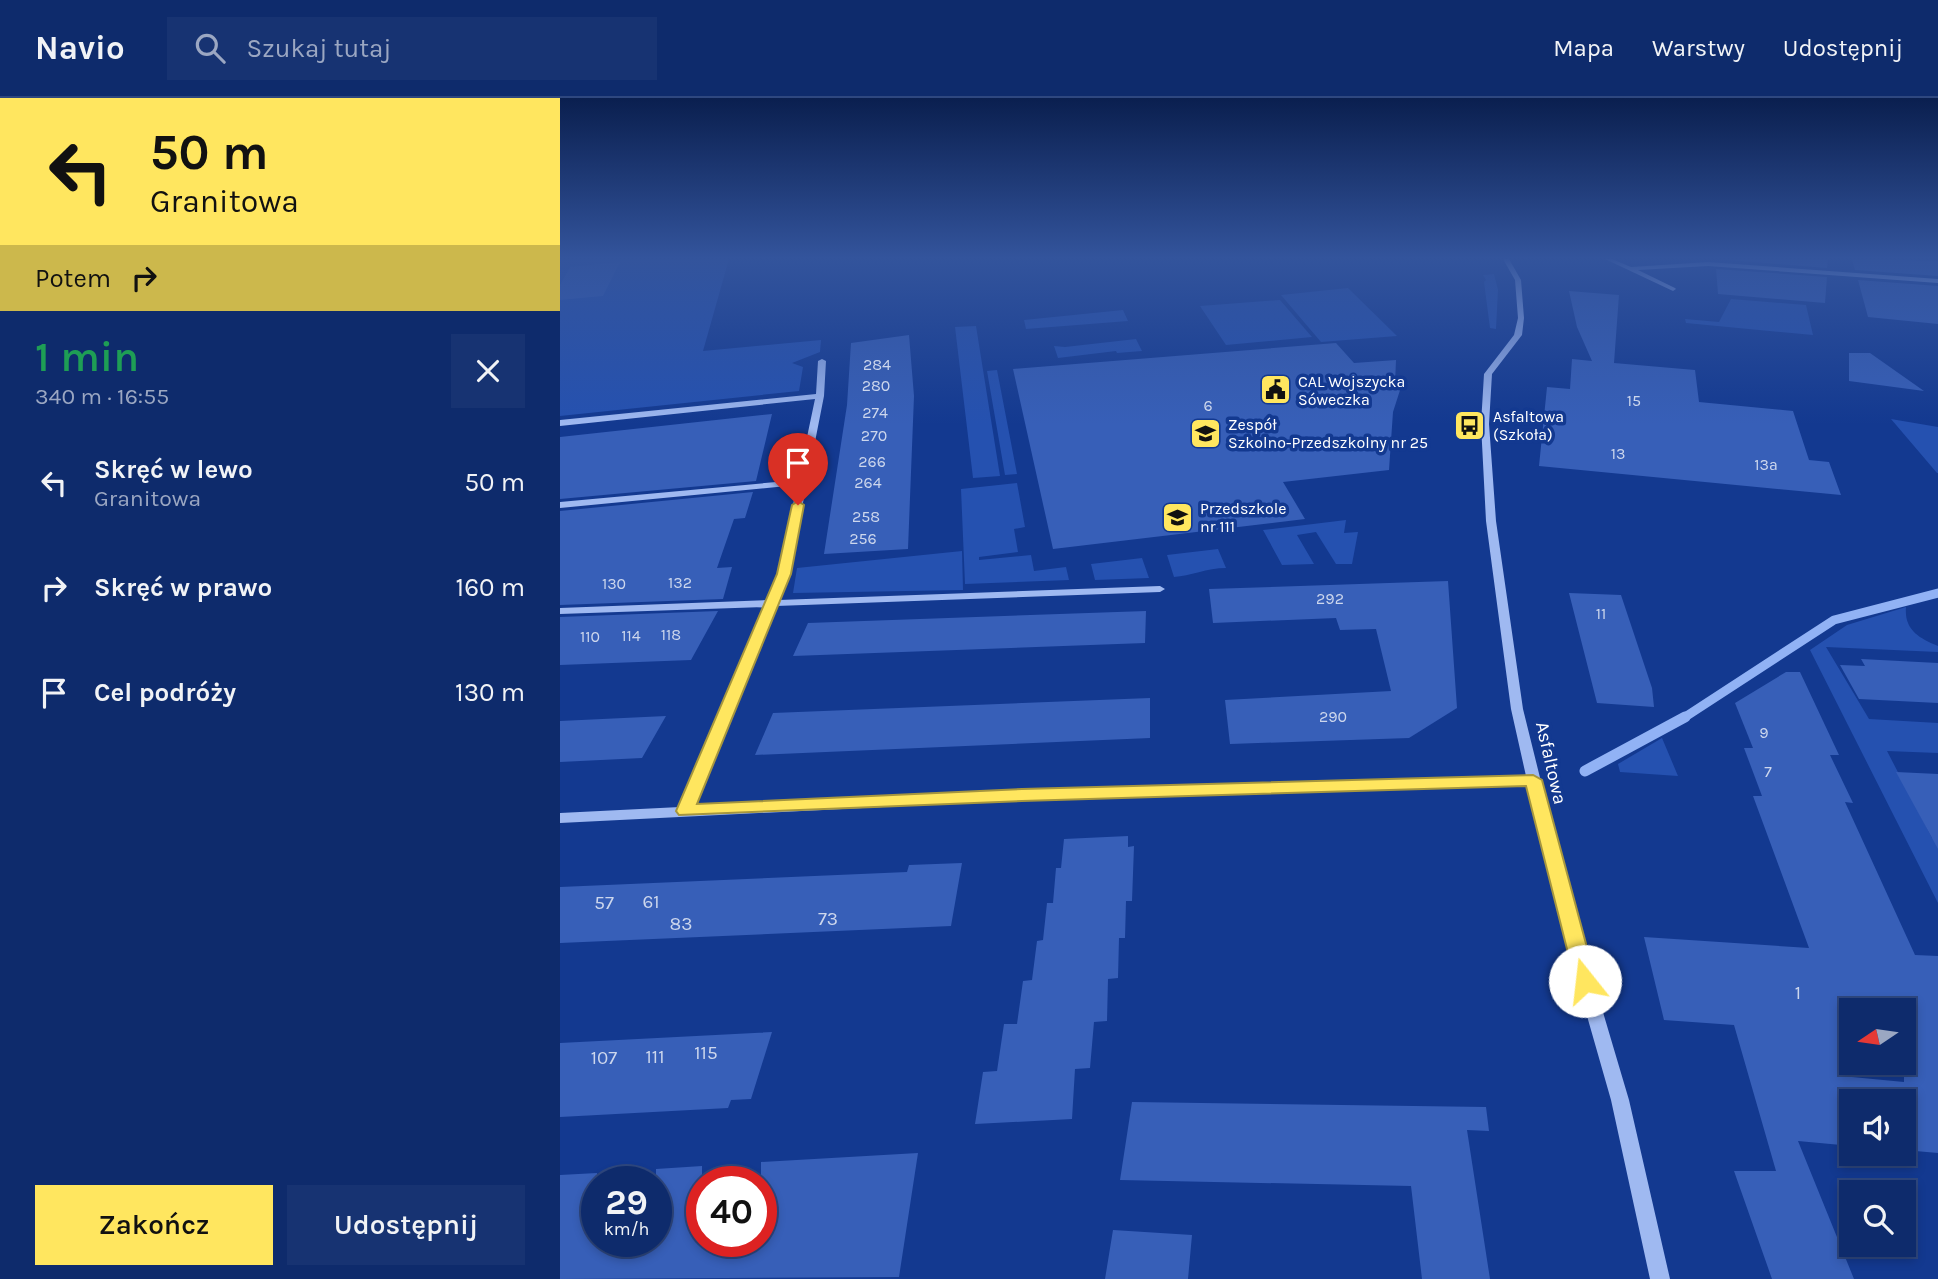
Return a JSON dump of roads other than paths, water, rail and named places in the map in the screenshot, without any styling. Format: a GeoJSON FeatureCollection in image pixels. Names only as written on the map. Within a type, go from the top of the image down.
{"type":"FeatureCollection","features":[{"type":"Feature","properties":{"kind":"street","name":"Asfaltowa"},"geometry":{"type":"LineString","coordinates":[[1521,314],[1518,335],[1488,374],[1485,424],[1490,521],[1517,709],[1565,911],[1620,1100],[1660,1279]]}},
{"type":"Feature","properties":{"kind":"street"},"geometry":{"type":"LineString","coordinates":[[685,811],[784,574],[820,396],[822,361]]}},
{"type":"Feature","properties":{"kind":"street"},"geometry":{"type":"LineString","coordinates":[[560,423],[820,396]]}},
{"type":"Feature","properties":{"kind":"street"},"geometry":{"type":"LineString","coordinates":[[560,505],[802,482]]}},
{"type":"Feature","properties":{"kind":"street"},"geometry":{"type":"LineString","coordinates":[[560,611],[1160,589]]}},
{"type":"Feature","properties":{"kind":"street"},"geometry":{"type":"LineString","coordinates":[[560,818],[1070,793],[1533,780]]}},
{"type":"Feature","properties":{"kind":"waterway"},"geometry":{"type":"LineString","coordinates":[[1682,719],[1834,620],[1938,593]]}},
{"type":"Feature","properties":{"kind":"waterway"},"geometry":{"type":"LineString","coordinates":[[1585,771],[1685,717]]}},
{"type":"Feature","properties":{"kind":"place","name":"CAL Wojszycka Sóweczka"},"geometry":{"type":"Point","coordinates":[1275,390]}},
{"type":"Feature","properties":{"kind":"place","name":"Asfaltowa (Szkoła)"},"geometry":{"type":"Point","coordinates":[1470,425]}},
{"type":"Feature","properties":{"kind":"place","name":"Zespół Szkolno-Przedszkolny nr 25"},"geometry":{"type":"Point","coordinates":[1205,433]}},
{"type":"Feature","properties":{"kind":"place","name":"Przedszkole nr 111"},"geometry":{"type":"Point","coordinates":[1177,517]}}]}
